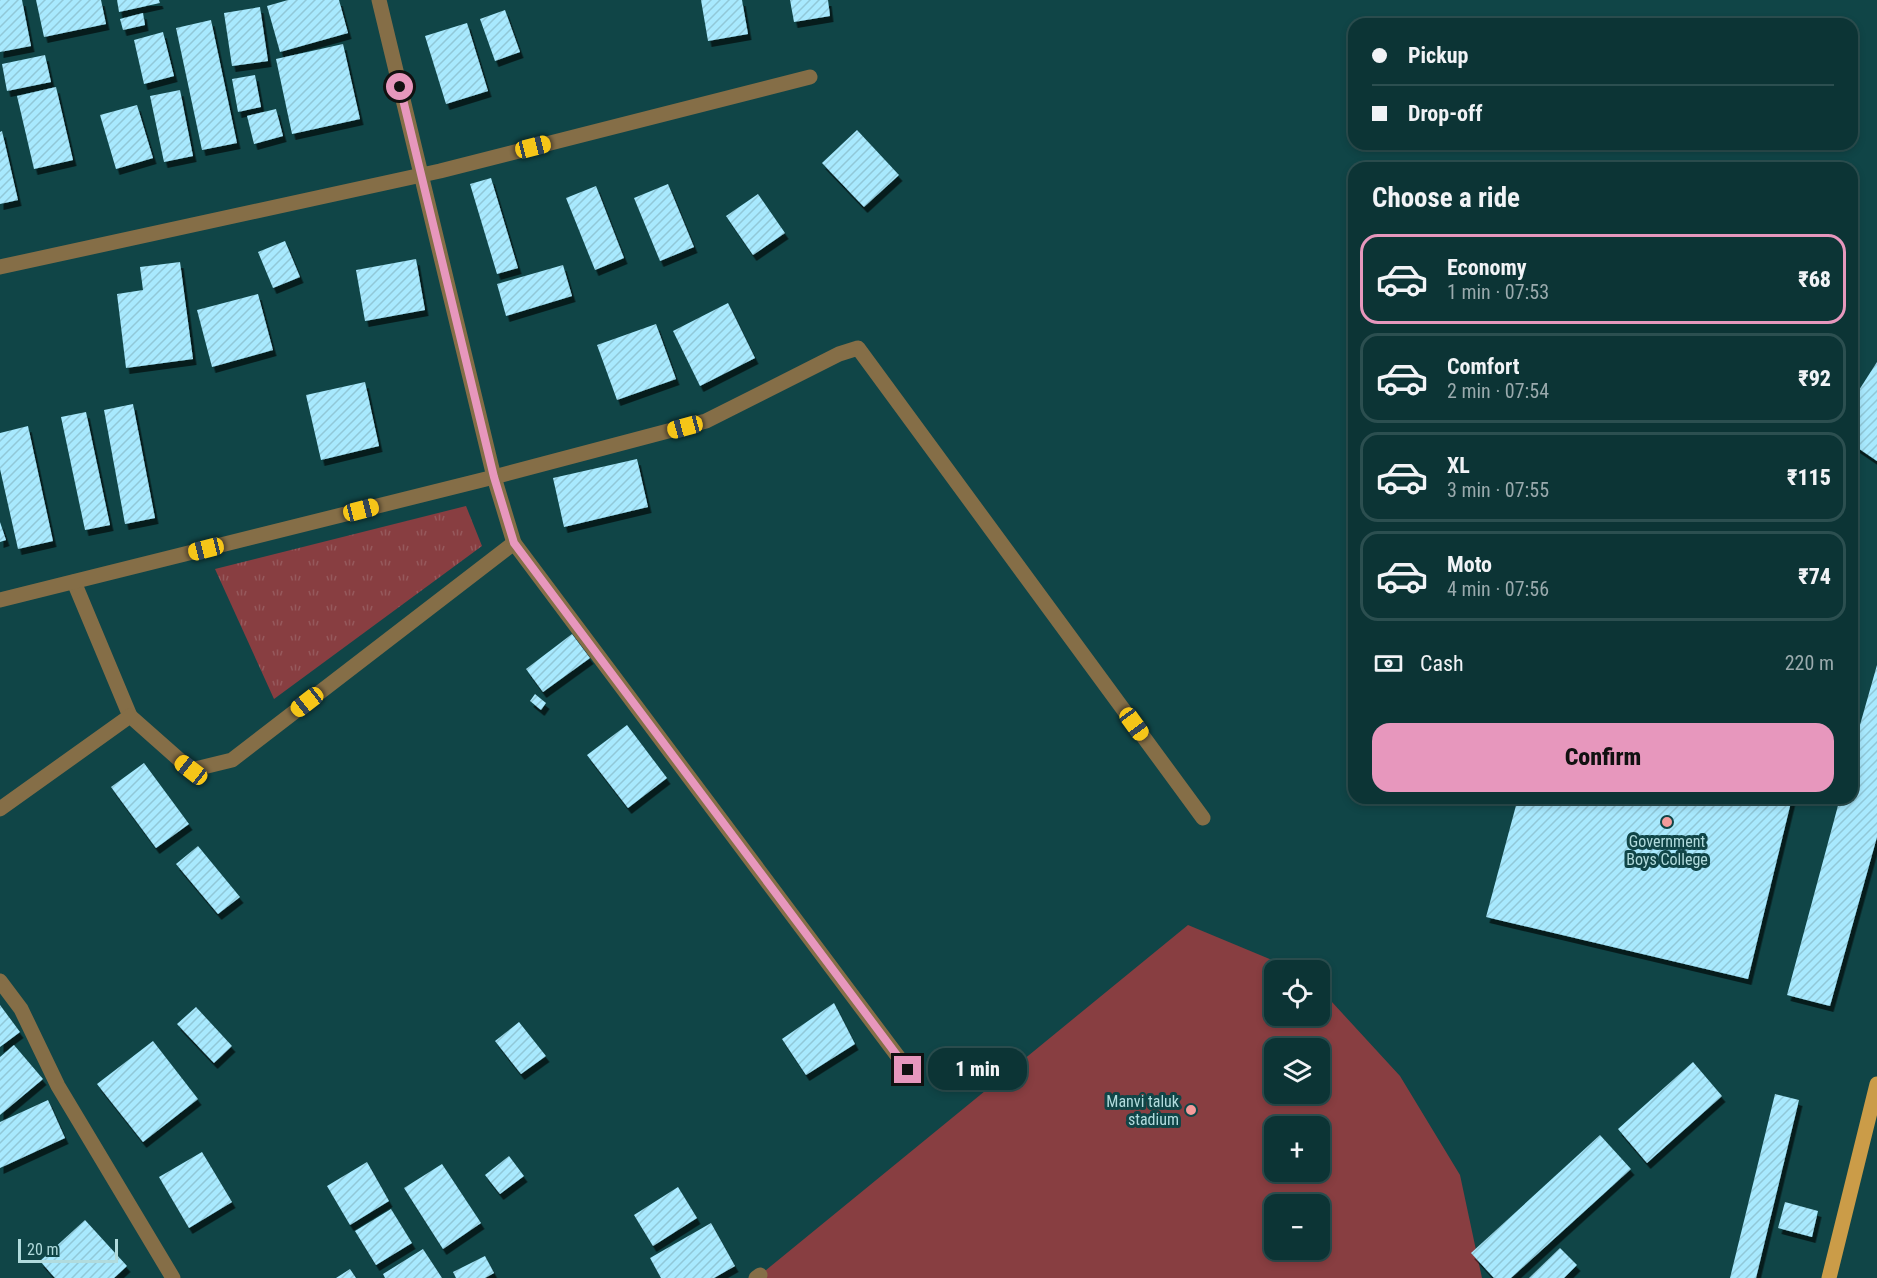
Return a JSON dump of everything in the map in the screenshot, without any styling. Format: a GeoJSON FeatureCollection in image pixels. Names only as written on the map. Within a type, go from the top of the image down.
{"type":"FeatureCollection","features":[{"type":"Feature","properties":{"kind":"main road"},"geometry":{"type":"LineString","coordinates":[[1828,1278],[1877,1084]]}},
{"type":"Feature","properties":{"kind":"street"},"geometry":{"type":"LineString","coordinates":[[379,0],[494,477],[514,543],[908,1070]]}},
{"type":"Feature","properties":{"kind":"street"},"geometry":{"type":"LineString","coordinates":[[0,267],[421,175],[810,77]]}},
{"type":"Feature","properties":{"kind":"street"},"geometry":{"type":"LineString","coordinates":[[0,600],[494,477],[706,421],[839,354],[858,348],[1203,818]]}},
{"type":"Feature","properties":{"kind":"street"},"geometry":{"type":"LineString","coordinates":[[74,582],[130,716],[191,770],[232,760],[514,543]]}},
{"type":"Feature","properties":{"kind":"street"},"geometry":{"type":"LineString","coordinates":[[0,809],[130,716]]}},
{"type":"Feature","properties":{"kind":"street"},"geometry":{"type":"LineString","coordinates":[[0,981],[21,1009],[58,1086],[172,1278]]}},
{"type":"Feature","properties":{"kind":"green space"},"geometry":{"type":"Polygon","coordinates":[[[466,506],[482,546],[274,699],[215,569],[466,506]]]}},
{"type":"Feature","properties":{"kind":"green space","name":"Manvi taluk stadium"},"geometry":{"type":"Polygon","coordinates":[[[1188,925],[1272,960],[1264,960],[1264,1026],[1330,1026],[1330,1000],[1400,1076],[1460,1175],[1482,1278],[762,1278],[760,1275],[1188,925]]]}},
{"type":"Feature","properties":{"kind":"building"},"geometry":{"type":"Polygon","coordinates":[[[0,0],[22,0],[31,46],[0,52],[0,0]]]}},
{"type":"Feature","properties":{"kind":"building"},"geometry":{"type":"Polygon","coordinates":[[[36,0],[101,0],[106,24],[44,37],[36,0]]]}},
{"type":"Feature","properties":{"kind":"building"},"geometry":{"type":"Polygon","coordinates":[[[117,0],[159,0],[160,3],[119,12],[117,0]]]}},
{"type":"Feature","properties":{"kind":"building"},"geometry":{"type":"Polygon","coordinates":[[[288,0],[339,0],[348,33],[280,52],[267,6],[288,0]]]}},
{"type":"Feature","properties":{"kind":"building"},"geometry":{"type":"Polygon","coordinates":[[[701,0],[742,0],[748,34],[708,41],[701,0]]]}},
{"type":"Feature","properties":{"kind":"building"},"geometry":{"type":"Polygon","coordinates":[[[790,0],[828,0],[830,16],[794,22],[790,0]]]}},
{"type":"Feature","properties":{"kind":"building"},"geometry":{"type":"Polygon","coordinates":[[[260,7],[268,61],[232,66],[224,13],[260,7]]]}},
{"type":"Feature","properties":{"kind":"building"},"geometry":{"type":"Polygon","coordinates":[[[505,10],[520,52],[495,61],[480,19],[505,10]]]}},
{"type":"Feature","properties":{"kind":"building"},"geometry":{"type":"Polygon","coordinates":[[[143,13],[145,25],[123,30],[120,19],[143,13]]]}},
{"type":"Feature","properties":{"kind":"building"},"geometry":{"type":"Polygon","coordinates":[[[211,20],[237,143],[202,150],[176,28],[211,20]]]}},
{"type":"Feature","properties":{"kind":"building"},"geometry":{"type":"Polygon","coordinates":[[[467,23],[488,91],[446,104],[425,36],[467,23]]]}},
{"type":"Feature","properties":{"kind":"building"},"geometry":{"type":"Polygon","coordinates":[[[163,32],[174,76],[144,84],[134,40],[163,32]]]}},
{"type":"Feature","properties":{"kind":"building"},"geometry":{"type":"Polygon","coordinates":[[[343,44],[360,119],[292,134],[276,59],[343,44]]]}},
{"type":"Feature","properties":{"kind":"building"},"geometry":{"type":"Polygon","coordinates":[[[45,55],[51,82],[7,91],[2,64],[45,55]]]}},
{"type":"Feature","properties":{"kind":"building"},"geometry":{"type":"Polygon","coordinates":[[[255,75],[261,107],[238,112],[232,79],[255,75]]]}},
{"type":"Feature","properties":{"kind":"building"},"geometry":{"type":"Polygon","coordinates":[[[56,87],[73,160],[34,169],[17,96],[56,87]]]}},
{"type":"Feature","properties":{"kind":"building"},"geometry":{"type":"Polygon","coordinates":[[[180,90],[193,156],[164,162],[150,96],[180,90]]]}},
{"type":"Feature","properties":{"kind":"building"},"geometry":{"type":"Polygon","coordinates":[[[137,105],[153,158],[116,169],[100,115],[137,105]]]}},
{"type":"Feature","properties":{"kind":"building"},"geometry":{"type":"Polygon","coordinates":[[[276,109],[283,136],[254,144],[247,116],[276,109]]]}},
{"type":"Feature","properties":{"kind":"building"},"geometry":{"type":"Polygon","coordinates":[[[857,130],[899,175],[864,207],[822,163],[857,130]]]}},
{"type":"Feature","properties":{"kind":"building"},"geometry":{"type":"Polygon","coordinates":[[[2,131],[18,200],[0,204],[0,132],[2,131]]]}},
{"type":"Feature","properties":{"kind":"building"},"geometry":{"type":"Polygon","coordinates":[[[491,178],[518,268],[497,274],[470,184],[491,178]]]}},
{"type":"Feature","properties":{"kind":"building"},"geometry":{"type":"Polygon","coordinates":[[[668,184],[694,247],[660,261],[634,198],[668,184]]]}},
{"type":"Feature","properties":{"kind":"building"},"geometry":{"type":"Polygon","coordinates":[[[596,186],[624,258],[595,270],[566,198],[596,186]]]}},
{"type":"Feature","properties":{"kind":"building"},"geometry":{"type":"Polygon","coordinates":[[[758,194],[785,233],[753,255],[726,216],[758,194]]]}},
{"type":"Feature","properties":{"kind":"building"},"geometry":{"type":"Polygon","coordinates":[[[285,241],[300,277],[273,288],[258,252],[285,241]]]}},
{"type":"Feature","properties":{"kind":"building"},"geometry":{"type":"Polygon","coordinates":[[[416,259],[425,310],[365,321],[356,270],[416,259]]]}},
{"type":"Feature","properties":{"kind":"building"},"geometry":{"type":"Polygon","coordinates":[[[180,262],[193,359],[126,368],[117,294],[143,290],[140,267],[180,262]]]}},
{"type":"Feature","properties":{"kind":"building"},"geometry":{"type":"Polygon","coordinates":[[[563,265],[572,296],[506,316],[497,284],[563,265]]]}},
{"type":"Feature","properties":{"kind":"building"},"geometry":{"type":"Polygon","coordinates":[[[258,294],[273,350],[212,367],[197,310],[258,294]]]}},
{"type":"Feature","properties":{"kind":"building"},"geometry":{"type":"Polygon","coordinates":[[[728,303],[755,358],[700,386],[673,331],[728,303]]]}},
{"type":"Feature","properties":{"kind":"building"},"geometry":{"type":"Polygon","coordinates":[[[656,324],[676,379],[617,400],[597,345],[656,324]]]}},
{"type":"Feature","properties":{"kind":"building"},"geometry":{"type":"Polygon","coordinates":[[[1877,362],[1877,461],[1858,448],[1858,392],[1877,362]]]}},
{"type":"Feature","properties":{"kind":"building"},"geometry":{"type":"Polygon","coordinates":[[[365,382],[379,446],[321,460],[306,395],[365,382]]]}},
{"type":"Feature","properties":{"kind":"building"},"geometry":{"type":"Polygon","coordinates":[[[133,404],[155,518],[125,524],[104,410],[133,404]]]}},
{"type":"Feature","properties":{"kind":"building"},"geometry":{"type":"Polygon","coordinates":[[[86,412],[110,525],[85,530],[61,417],[86,412]]]}},
{"type":"Feature","properties":{"kind":"building"},"geometry":{"type":"Polygon","coordinates":[[[28,426],[53,541],[18,549],[0,469],[0,433],[28,426]]]}},
{"type":"Feature","properties":{"kind":"building"},"geometry":{"type":"Polygon","coordinates":[[[637,459],[648,507],[564,527],[553,478],[637,459]]]}},
{"type":"Feature","properties":{"kind":"building"},"geometry":{"type":"Polygon","coordinates":[[[0,522],[6,540],[0,542],[0,522]]]}},
{"type":"Feature","properties":{"kind":"building"},"geometry":{"type":"Polygon","coordinates":[[[572,634],[590,658],[543,692],[526,669],[572,634]]]}},
{"type":"Feature","properties":{"kind":"building"},"geometry":{"type":"Polygon","coordinates":[[[1877,665],[1877,837],[1830,1006],[1787,995],[1838,804],[1858,804],[1858,732],[1877,665]]]}},
{"type":"Feature","properties":{"kind":"building"},"geometry":{"type":"Polygon","coordinates":[[[535,694],[546,703],[541,710],[530,701],[535,694]]]}},
{"type":"Feature","properties":{"kind":"building"},"geometry":{"type":"Polygon","coordinates":[[[627,725],[667,778],[628,808],[587,755],[627,725]]]}},
{"type":"Feature","properties":{"kind":"building"},"geometry":{"type":"Polygon","coordinates":[[[144,763],[189,824],[156,848],[111,787],[144,763]]]}},
{"type":"Feature","properties":{"kind":"building"},"geometry":{"type":"Polygon","coordinates":[[[1516,804],[1791,804],[1748,979],[1486,917],[1516,804]]]}},
{"type":"Feature","properties":{"kind":"building"},"geometry":{"type":"Polygon","coordinates":[[[198,846],[240,897],[218,914],[176,864],[198,846]]]}},
{"type":"Feature","properties":{"kind":"building"},"geometry":{"type":"Polygon","coordinates":[[[834,1003],[855,1044],[806,1075],[782,1039],[834,1003]]]}},
{"type":"Feature","properties":{"kind":"building"},"geometry":{"type":"Polygon","coordinates":[[[0,1005],[20,1032],[0,1047],[0,1005]]]}},
{"type":"Feature","properties":{"kind":"building"},"geometry":{"type":"Polygon","coordinates":[[[196,1007],[232,1046],[214,1063],[177,1024],[196,1007]]]}},
{"type":"Feature","properties":{"kind":"building"},"geometry":{"type":"Polygon","coordinates":[[[519,1022],[546,1056],[521,1074],[495,1041],[519,1022]]]}},
{"type":"Feature","properties":{"kind":"building"},"geometry":{"type":"Polygon","coordinates":[[[153,1041],[198,1099],[143,1142],[97,1084],[153,1041]]]}},
{"type":"Feature","properties":{"kind":"building"},"geometry":{"type":"Polygon","coordinates":[[[14,1045],[43,1079],[0,1115],[0,1057],[14,1045]]]}},
{"type":"Feature","properties":{"kind":"building"},"geometry":{"type":"Polygon","coordinates":[[[1693,1062],[1722,1096],[1647,1163],[1618,1129],[1693,1062]]]}},
{"type":"Feature","properties":{"kind":"building"},"geometry":{"type":"Polygon","coordinates":[[[1775,1094],[1799,1100],[1756,1278],[1730,1278],[1775,1094]]]}},
{"type":"Feature","properties":{"kind":"building"},"geometry":{"type":"Polygon","coordinates":[[[48,1100],[65,1138],[0,1168],[0,1122],[48,1100]]]}},
{"type":"Feature","properties":{"kind":"building"},"geometry":{"type":"Polygon","coordinates":[[[1600,1135],[1631,1169],[1511,1278],[1494,1278],[1471,1253],[1600,1135]]]}},
{"type":"Feature","properties":{"kind":"building"},"geometry":{"type":"Polygon","coordinates":[[[202,1152],[232,1202],[189,1228],[159,1177],[202,1152]]]}},
{"type":"Feature","properties":{"kind":"building"},"geometry":{"type":"Polygon","coordinates":[[[509,1156],[524,1176],[500,1194],[485,1175],[509,1156]]]}},
{"type":"Feature","properties":{"kind":"building"},"geometry":{"type":"Polygon","coordinates":[[[367,1162],[389,1201],[350,1225],[327,1186],[367,1162]]]}},
{"type":"Feature","properties":{"kind":"building"},"geometry":{"type":"Polygon","coordinates":[[[442,1164],[481,1223],[443,1249],[404,1188],[442,1164]]]}},
{"type":"Feature","properties":{"kind":"building"},"geometry":{"type":"Polygon","coordinates":[[[678,1187],[697,1218],[653,1246],[634,1215],[678,1187]]]}},
{"type":"Feature","properties":{"kind":"building"},"geometry":{"type":"Polygon","coordinates":[[[1785,1202],[1818,1211],[1812,1237],[1778,1228],[1785,1202]]]}},
{"type":"Feature","properties":{"kind":"building"},"geometry":{"type":"Polygon","coordinates":[[[391,1209],[412,1243],[376,1265],[355,1231],[391,1209]]]}},
{"type":"Feature","properties":{"kind":"building"},"geometry":{"type":"Polygon","coordinates":[[[85,1220],[127,1266],[114,1278],[55,1278],[40,1261],[85,1220]]]}},
{"type":"Feature","properties":{"kind":"building"},"geometry":{"type":"Polygon","coordinates":[[[711,1223],[735,1266],[714,1278],[661,1278],[650,1258],[711,1223]]]}},
{"type":"Feature","properties":{"kind":"building"},"geometry":{"type":"Polygon","coordinates":[[[1560,1248],[1577,1265],[1564,1278],[1529,1278],[1560,1248]]]}},
{"type":"Feature","properties":{"kind":"building"},"geometry":{"type":"Polygon","coordinates":[[[423,1249],[442,1278],[385,1278],[383,1274],[423,1249]]]}},
{"type":"Feature","properties":{"kind":"building"},"geometry":{"type":"Polygon","coordinates":[[[485,1256],[494,1273],[485,1278],[456,1278],[453,1272],[485,1256]]]}},
{"type":"Feature","properties":{"kind":"building"},"geometry":{"type":"Polygon","coordinates":[[[350,1269],[356,1278],[336,1278],[350,1269]]]}},
{"type":"Feature","properties":{"kind":"place","name":"Government Boys College"},"geometry":{"type":"Point","coordinates":[1667,822]}},
{"type":"Feature","properties":{"kind":"place","name":"Manvi taluk stadium"},"geometry":{"type":"Point","coordinates":[1191,1110]}},
{"type":"Feature","properties":{"kind":"route"},"geometry":{"type":"LineString","coordinates":[[400,87],[494,477],[514,543],[908,1070]]}}]}
